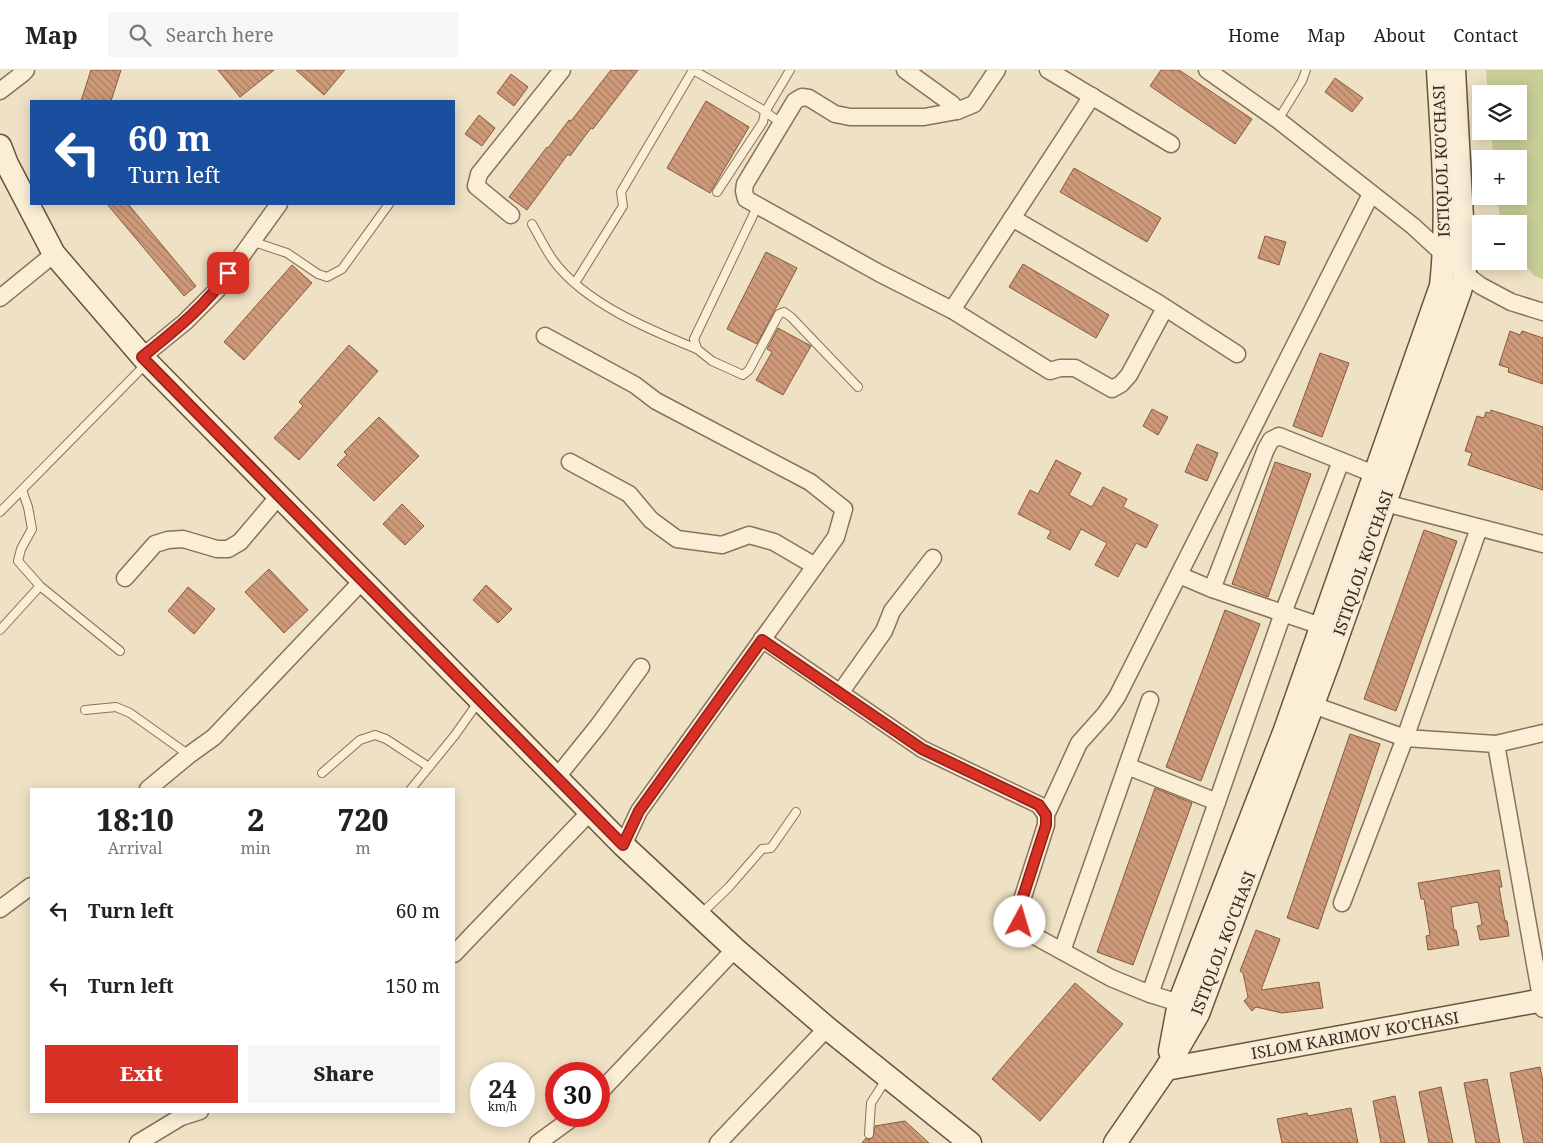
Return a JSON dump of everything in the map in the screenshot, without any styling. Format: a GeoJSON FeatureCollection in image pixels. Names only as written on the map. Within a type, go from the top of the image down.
{"type":"FeatureCollection","features":[{"type":"Feature","properties":{"kind":"main road","name":"ISTIQLOL KO'CHASI"},"geometry":{"type":"LineString","coordinates":[[1115,1143],[1166,1069],[1440,286],[1444,254],[1444,182],[1438,70]]}},
{"type":"Feature","properties":{"kind":"main road","name":"ISTIQLOL KO'CHASI"},"geometry":{"type":"LineString","coordinates":[[1188,1008],[1312,705],[1465,274],[1454,70]]}},
{"type":"Feature","properties":{"kind":"main road"},"geometry":{"type":"LineString","coordinates":[[0,146],[7,164],[54,254],[145,360],[623,845],[735,949],[827,1028],[967,1142]]}},
{"type":"Feature","properties":{"kind":"main road","name":"ISLOM KARIMOV KO'CHASI"},"geometry":{"type":"LineString","coordinates":[[1166,1069],[1542,1003]]}},
{"type":"Feature","properties":{"kind":"street"},"geometry":{"type":"LineString","coordinates":[[0,91],[26,70]]}},
{"type":"Feature","properties":{"kind":"street"},"geometry":{"type":"LineString","coordinates":[[511,215],[476,186],[479,174],[562,70]]}},
{"type":"Feature","properties":{"kind":"street"},"geometry":{"type":"LineString","coordinates":[[905,70],[952,104],[957,111]]}},
{"type":"Feature","properties":{"kind":"street"},"geometry":{"type":"LineString","coordinates":[[997,70],[974,104],[957,111],[924,117],[850,117],[835,114],[809,98],[802,97],[795,101],[745,184],[746,199],[870,268],[952,310],[1050,371],[1060,368],[1074,368],[1112,389],[1129,375],[1166,308]]}},
{"type":"Feature","properties":{"kind":"street"},"geometry":{"type":"LineString","coordinates":[[1048,70],[1171,144]]}},
{"type":"Feature","properties":{"kind":"street"},"geometry":{"type":"LineString","coordinates":[[1206,70],[1278,120],[1413,226],[1465,274],[1481,286],[1511,302],[1543,312]]}},
{"type":"Feature","properties":{"kind":"street"},"geometry":{"type":"LineString","coordinates":[[952,310],[1092,96]]}},
{"type":"Feature","properties":{"kind":"street"},"geometry":{"type":"LineString","coordinates":[[1188,1008],[1111,978],[1029,933],[1020,922],[1020,906],[1046,825],[1046,815],[1079,743],[1105,714],[1117,697],[1371,194]]}},
{"type":"Feature","properties":{"kind":"street"},"geometry":{"type":"LineString","coordinates":[[145,360],[217,290],[278,205]]}},
{"type":"Feature","properties":{"kind":"street"},"geometry":{"type":"LineString","coordinates":[[1012,218],[1166,308],[1237,354]]}},
{"type":"Feature","properties":{"kind":"street"},"geometry":{"type":"LineString","coordinates":[[0,298],[54,254]]}},
{"type":"Feature","properties":{"kind":"street"},"geometry":{"type":"LineString","coordinates":[[545,336],[635,385],[656,401],[810,482],[844,509],[836,537],[639,811],[623,845]]}},
{"type":"Feature","properties":{"kind":"street"},"geometry":{"type":"LineString","coordinates":[[1212,589],[1271,440],[1279,436],[1374,474]]}},
{"type":"Feature","properties":{"kind":"street"},"geometry":{"type":"LineString","coordinates":[[1150,994],[1284,613],[1341,460]]}},
{"type":"Feature","properties":{"kind":"street"},"geometry":{"type":"LineString","coordinates":[[570,462],[629,494],[651,520],[677,539],[722,545],[749,535],[774,542],[815,566]]}},
{"type":"Feature","properties":{"kind":"street"},"geometry":{"type":"LineString","coordinates":[[125,578],[155,544],[168,540],[183,539],[218,549],[228,549],[240,542],[279,496]]}},
{"type":"Feature","properties":{"kind":"street"},"geometry":{"type":"LineString","coordinates":[[1384,503],[1543,544]]}},
{"type":"Feature","properties":{"kind":"street"},"geometry":{"type":"LineString","coordinates":[[1342,903],[1405,738],[1479,528]]}},
{"type":"Feature","properties":{"kind":"street"},"geometry":{"type":"LineString","coordinates":[[840,693],[884,631],[892,611],[933,558]]}},
{"type":"Feature","properties":{"kind":"street"},"geometry":{"type":"LineString","coordinates":[[1179,575],[1212,589],[1321,626]]}},
{"type":"Feature","properties":{"kind":"street"},"geometry":{"type":"LineString","coordinates":[[149,788],[189,754],[214,737],[363,580]]}},
{"type":"Feature","properties":{"kind":"street"},"geometry":{"type":"LineString","coordinates":[[762,640],[922,749],[1039,805],[1046,815]]}},
{"type":"Feature","properties":{"kind":"street"},"geometry":{"type":"LineString","coordinates":[[557,777],[598,726],[641,667]]}},
{"type":"Feature","properties":{"kind":"street"},"geometry":{"type":"LineString","coordinates":[[1062,951],[1150,700]]}},
{"type":"Feature","properties":{"kind":"street"},"geometry":{"type":"LineString","coordinates":[[1312,705],[1405,738],[1496,744],[1543,733]]}},
{"type":"Feature","properties":{"kind":"street"},"geometry":{"type":"LineString","coordinates":[[1496,744],[1542,1003]]}},
{"type":"Feature","properties":{"kind":"street"},"geometry":{"type":"LineString","coordinates":[[1127,766],[1217,802]]}},
{"type":"Feature","properties":{"kind":"street"},"geometry":{"type":"LineString","coordinates":[[455,953],[591,811]]}},
{"type":"Feature","properties":{"kind":"street"},"geometry":{"type":"LineString","coordinates":[[0,909],[30,887]]}},
{"type":"Feature","properties":{"kind":"street"},"geometry":{"type":"LineString","coordinates":[[610,1081],[735,949]]}},
{"type":"Feature","properties":{"kind":"street"},"geometry":{"type":"LineString","coordinates":[[718,1143],[827,1028]]}},
{"type":"Feature","properties":{"kind":"street"},"geometry":{"type":"LineString","coordinates":[[138,1143],[180,1117],[193,1113]]}},
{"type":"Feature","properties":{"kind":"street"},"geometry":{"type":"LineString","coordinates":[[538,1143],[560,1127]]}},
{"type":"Feature","properties":{"kind":"lane"},"geometry":{"type":"LineString","coordinates":[[575,283],[623,206],[621,192],[693,70],[782,123]]}},
{"type":"Feature","properties":{"kind":"lane"},"geometry":{"type":"LineString","coordinates":[[717,192],[762,122],[765,112],[790,70]]}},
{"type":"Feature","properties":{"kind":"lane"},"geometry":{"type":"LineString","coordinates":[[1278,120],[1302,82],[1306,70]]}},
{"type":"Feature","properties":{"kind":"lane"},"geometry":{"type":"LineString","coordinates":[[251,241],[287,253],[318,274],[327,277],[342,269],[388,205]]}},
{"type":"Feature","properties":{"kind":"lane"},"geometry":{"type":"LineString","coordinates":[[697,349],[694,338],[758,205]]}},
{"type":"Feature","properties":{"kind":"lane"},"geometry":{"type":"LineString","coordinates":[[532,224],[553,261],[575,283],[609,309],[697,349],[712,361],[743,375],[749,370],[779,314],[784,312],[858,387]]}},
{"type":"Feature","properties":{"kind":"lane"},"geometry":{"type":"LineString","coordinates":[[0,512],[145,360]]}},
{"type":"Feature","properties":{"kind":"lane"},"geometry":{"type":"LineString","coordinates":[[22,490],[28,507],[32,529],[21,549],[18,561],[40,586],[120,651]]}},
{"type":"Feature","properties":{"kind":"lane"},"geometry":{"type":"LineString","coordinates":[[0,630],[40,586]]}},
{"type":"Feature","properties":{"kind":"lane"},"geometry":{"type":"LineString","coordinates":[[412,788],[455,735],[480,699]]}},
{"type":"Feature","properties":{"kind":"lane"},"geometry":{"type":"LineString","coordinates":[[85,710],[116,707],[130,713],[189,754]]}},
{"type":"Feature","properties":{"kind":"lane"},"geometry":{"type":"LineString","coordinates":[[322,773],[360,740],[375,735],[386,739],[429,767]]}},
{"type":"Feature","properties":{"kind":"lane"},"geometry":{"type":"LineString","coordinates":[[699,915],[729,888],[762,849],[771,848],[796,812]]}},
{"type":"Feature","properties":{"kind":"lane"},"geometry":{"type":"LineString","coordinates":[[869,1134],[871,1102],[888,1076]]}},
{"type":"Feature","properties":{"kind":"green space"},"geometry":{"type":"Polygon","coordinates":[[[1486,70],[1543,70],[1543,279],[1534,276],[1527,268],[1527,215],[1499,215],[1499,205],[1527,205],[1527,150],[1493,150],[1492,140],[1527,140],[1527,85],[1487,85],[1486,70]]]}},
{"type":"Feature","properties":{"kind":"building"},"geometry":{"type":"Polygon","coordinates":[[[91,70],[121,70],[111,100],[81,100],[91,70]]]}},
{"type":"Feature","properties":{"kind":"building"},"geometry":{"type":"Polygon","coordinates":[[[218,70],[274,70],[240,97],[218,70]]]}},
{"type":"Feature","properties":{"kind":"building"},"geometry":{"type":"Polygon","coordinates":[[[296,70],[345,70],[324,95],[296,70]]]}},
{"type":"Feature","properties":{"kind":"building"},"geometry":{"type":"Polygon","coordinates":[[[611,70],[638,70],[593,129],[591,128],[570,156],[568,154],[527,210],[509,197],[547,147],[569,120],[571,121],[611,70]]]}},
{"type":"Feature","properties":{"kind":"building"},"geometry":{"type":"Polygon","coordinates":[[[1161,70],[1179,70],[1252,119],[1235,144],[1150,86],[1161,70]]]}},
{"type":"Feature","properties":{"kind":"building"},"geometry":{"type":"Polygon","coordinates":[[[511,74],[528,87],[514,106],[497,93],[511,74]]]}},
{"type":"Feature","properties":{"kind":"building"},"geometry":{"type":"Polygon","coordinates":[[[1335,78],[1363,98],[1352,112],[1325,92],[1335,78]]]}},
{"type":"Feature","properties":{"kind":"building"},"geometry":{"type":"Polygon","coordinates":[[[706,101],[749,127],[710,193],[667,168],[706,101]]]}},
{"type":"Feature","properties":{"kind":"building"},"geometry":{"type":"Polygon","coordinates":[[[479,115],[495,128],[482,146],[465,134],[479,115]]]}},
{"type":"Feature","properties":{"kind":"building"},"geometry":{"type":"Polygon","coordinates":[[[1074,168],[1161,218],[1147,242],[1060,192],[1074,168]]]}},
{"type":"Feature","properties":{"kind":"building"},"geometry":{"type":"Polygon","coordinates":[[[108,205],[129,205],[196,286],[184,296],[108,205]]]}},
{"type":"Feature","properties":{"kind":"building"},"geometry":{"type":"Polygon","coordinates":[[[1265,236],[1286,242],[1279,265],[1258,258],[1265,236]]]}},
{"type":"Feature","properties":{"kind":"building"},"geometry":{"type":"Polygon","coordinates":[[[766,252],[797,268],[757,344],[727,329],[766,252]]]}},
{"type":"Feature","properties":{"kind":"building"},"geometry":{"type":"Polygon","coordinates":[[[1023,264],[1109,315],[1096,338],[1009,287],[1023,264]]]}},
{"type":"Feature","properties":{"kind":"building"},"geometry":{"type":"Polygon","coordinates":[[[292,265],[312,283],[244,360],[224,342],[292,265]]]}},
{"type":"Feature","properties":{"kind":"building"},"geometry":{"type":"Polygon","coordinates":[[[778,328],[811,346],[783,395],[756,380],[772,352],[767,349],[778,328]]]}},
{"type":"Feature","properties":{"kind":"building"},"geometry":{"type":"Polygon","coordinates":[[[1510,331],[1520,335],[1522,331],[1543,338],[1543,384],[1508,372],[1509,368],[1499,365],[1510,331]]]}},
{"type":"Feature","properties":{"kind":"building"},"geometry":{"type":"Polygon","coordinates":[[[349,345],[378,371],[299,460],[274,438],[303,406],[299,402],[349,345]]]}},
{"type":"Feature","properties":{"kind":"building"},"geometry":{"type":"Polygon","coordinates":[[[1320,353],[1349,363],[1322,437],[1293,426],[1320,353]]]}},
{"type":"Feature","properties":{"kind":"building"},"geometry":{"type":"Polygon","coordinates":[[[1152,409],[1168,417],[1158,435],[1143,426],[1152,409]]]}},
{"type":"Feature","properties":{"kind":"building"},"geometry":{"type":"Polygon","coordinates":[[[1491,410],[1543,427],[1543,490],[1468,465],[1472,453],[1465,451],[1477,416],[1484,418],[1486,412],[1490,413],[1491,410]]]}},
{"type":"Feature","properties":{"kind":"building"},"geometry":{"type":"Polygon","coordinates":[[[379,417],[419,456],[374,501],[337,465],[347,455],[344,452],[379,417]]]}},
{"type":"Feature","properties":{"kind":"building"},"geometry":{"type":"Polygon","coordinates":[[[1197,444],[1218,453],[1207,481],[1185,472],[1197,444]]]}},
{"type":"Feature","properties":{"kind":"building"},"geometry":{"type":"Polygon","coordinates":[[[1056,460],[1081,473],[1069,495],[1092,507],[1103,487],[1127,499],[1123,507],[1158,525],[1146,548],[1136,543],[1118,577],[1095,565],[1107,543],[1081,529],[1070,550],[1047,538],[1051,531],[1018,514],[1030,490],[1038,494],[1056,460]]]}},
{"type":"Feature","properties":{"kind":"building"},"geometry":{"type":"Polygon","coordinates":[[[1275,462],[1311,474],[1268,597],[1232,584],[1275,462]]]}},
{"type":"Feature","properties":{"kind":"building"},"geometry":{"type":"Polygon","coordinates":[[[402,504],[424,526],[405,545],[383,524],[402,504]]]}},
{"type":"Feature","properties":{"kind":"building"},"geometry":{"type":"Polygon","coordinates":[[[1424,530],[1457,541],[1396,711],[1364,699],[1424,530]]]}},
{"type":"Feature","properties":{"kind":"building"},"geometry":{"type":"Polygon","coordinates":[[[269,569],[308,610],[284,633],[245,592],[269,569]]]}},
{"type":"Feature","properties":{"kind":"building"},"geometry":{"type":"Polygon","coordinates":[[[486,585],[512,609],[498,623],[473,600],[486,585]]]}},
{"type":"Feature","properties":{"kind":"building"},"geometry":{"type":"Polygon","coordinates":[[[188,587],[215,609],[194,634],[168,611],[188,587]]]}},
{"type":"Feature","properties":{"kind":"building"},"geometry":{"type":"Polygon","coordinates":[[[1225,610],[1260,624],[1201,781],[1166,767],[1225,610]]]}},
{"type":"Feature","properties":{"kind":"building"},"geometry":{"type":"Polygon","coordinates":[[[1350,734],[1380,744],[1318,929],[1287,918],[1350,734]]]}},
{"type":"Feature","properties":{"kind":"building"},"geometry":{"type":"Polygon","coordinates":[[[1155,788],[1192,803],[1133,965],[1097,952],[1155,788]]]}},
{"type":"Feature","properties":{"kind":"building"},"geometry":{"type":"Polygon","coordinates":[[[1499,870],[1502,887],[1499,887],[1509,936],[1480,940],[1477,926],[1482,925],[1478,902],[1451,907],[1454,930],[1456,930],[1459,945],[1428,950],[1426,936],[1430,935],[1424,899],[1421,899],[1418,883],[1499,870]]]}},
{"type":"Feature","properties":{"kind":"building"},"geometry":{"type":"Polygon","coordinates":[[[1256,930],[1280,939],[1261,990],[1319,982],[1323,1008],[1282,1013],[1256,1007],[1252,1011],[1244,1001],[1248,997],[1243,973],[1240,971],[1256,930]]]}},
{"type":"Feature","properties":{"kind":"building"},"geometry":{"type":"Polygon","coordinates":[[[1075,983],[1123,1024],[1040,1121],[992,1079],[1075,983]]]}},
{"type":"Feature","properties":{"kind":"building"},"geometry":{"type":"Polygon","coordinates":[[[1540,1067],[1543,1082],[1543,1143],[1524,1143],[1510,1073],[1540,1067]]]}},
{"type":"Feature","properties":{"kind":"building"},"geometry":{"type":"Polygon","coordinates":[[[1487,1079],[1500,1143],[1476,1143],[1464,1083],[1487,1079]]]}},
{"type":"Feature","properties":{"kind":"building"},"geometry":{"type":"Polygon","coordinates":[[[1441,1087],[1453,1143],[1429,1143],[1419,1092],[1441,1087]]]}},
{"type":"Feature","properties":{"kind":"building"},"geometry":{"type":"Polygon","coordinates":[[[1395,1096],[1405,1143],[1381,1143],[1373,1101],[1395,1096]]]}},
{"type":"Feature","properties":{"kind":"building"},"geometry":{"type":"Polygon","coordinates":[[[1351,1108],[1358,1143],[1282,1143],[1277,1119],[1307,1113],[1308,1116],[1351,1108]]]}},
{"type":"Feature","properties":{"kind":"building"},"geometry":{"type":"Polygon","coordinates":[[[905,1121],[929,1143],[862,1143],[866,1138],[869,1140],[873,1137],[875,1126],[905,1121]]]}},
{"type":"Feature","properties":{"kind":"route"},"geometry":{"type":"LineString","coordinates":[[228,273],[217,290],[185,322],[142,357],[623,845],[639,811],[762,640],[922,749],[1039,805],[1046,815],[1046,825],[1020,906],[1020,922]]}}]}
